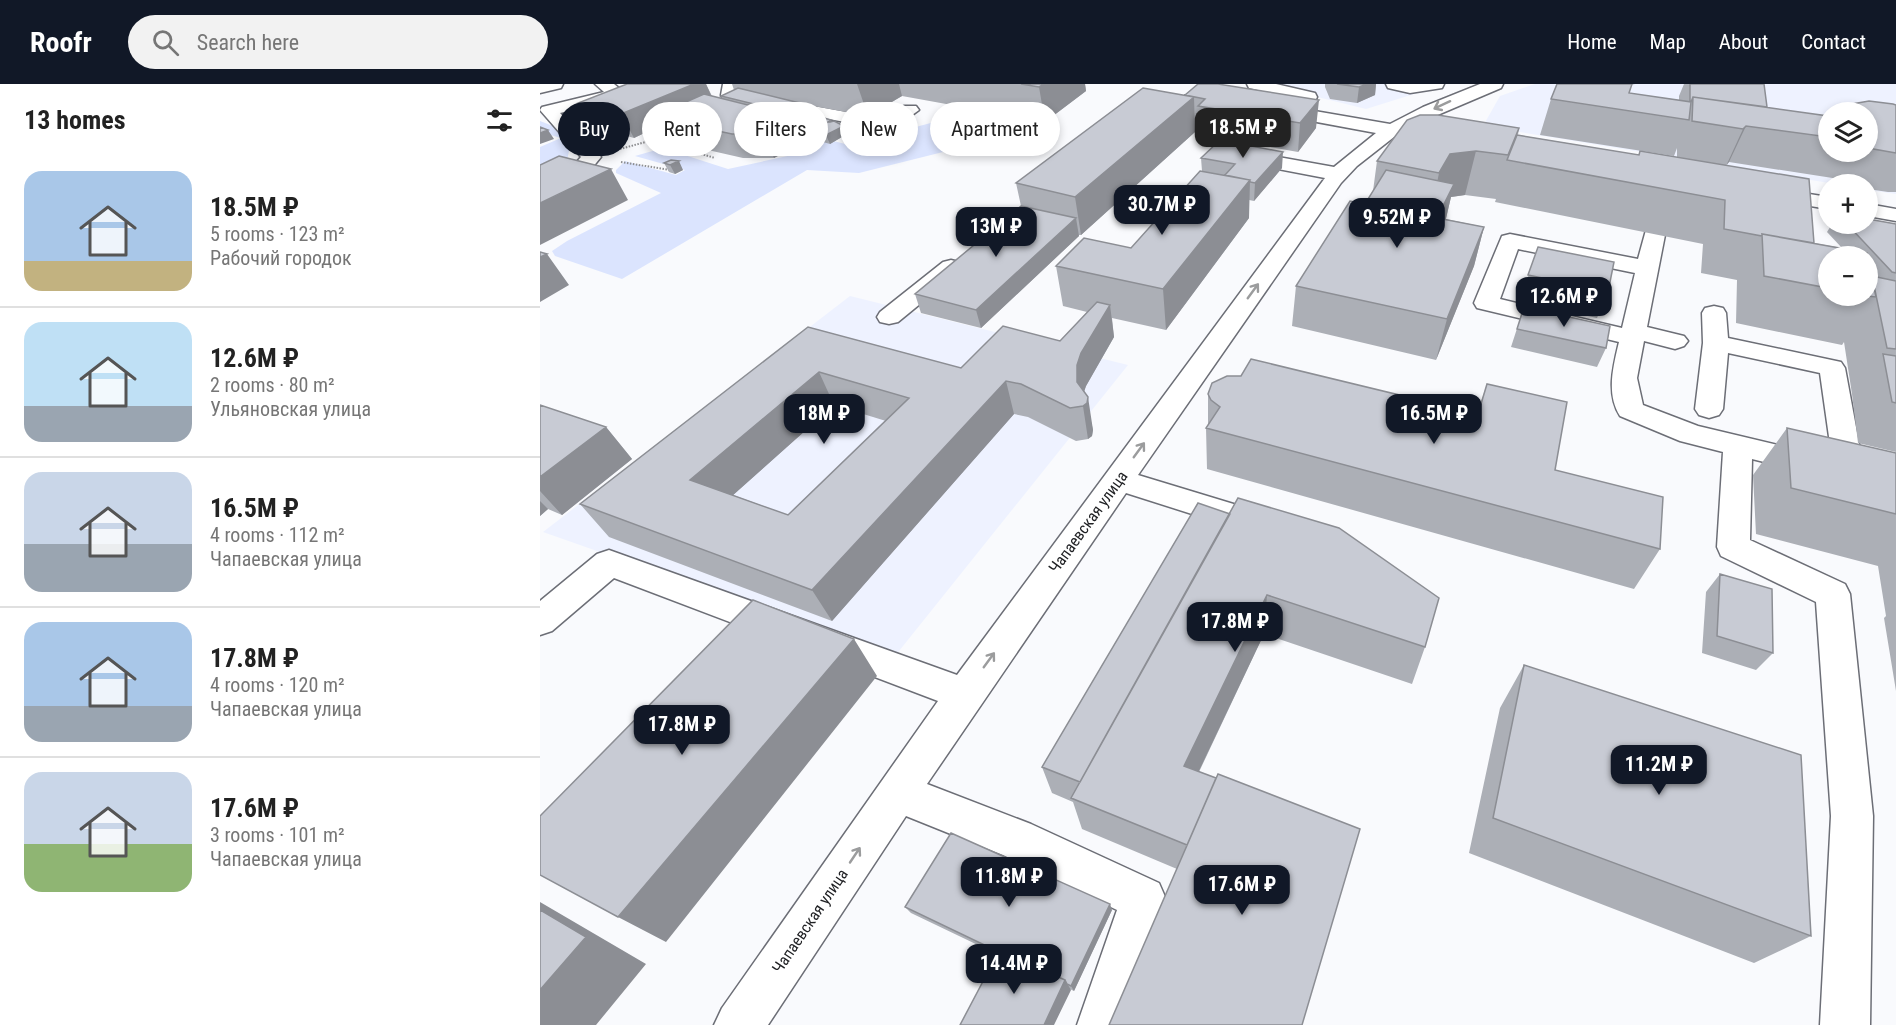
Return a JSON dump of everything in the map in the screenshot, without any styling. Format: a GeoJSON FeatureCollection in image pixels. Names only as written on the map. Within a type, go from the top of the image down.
{"type":"FeatureCollection","features":[{"type":"Feature","properties":{"kind":"street"},"geometry":{"type":"LineString","coordinates":[[540,88],[555,84]]}},
{"type":"Feature","properties":{"kind":"street"},"geometry":{"type":"LineString","coordinates":[[544,112],[618,94],[603,84]]}},
{"type":"Feature","properties":{"kind":"street"},"geometry":{"type":"LineString","coordinates":[[731,84],[729,95],[840,115]]}},
{"type":"Feature","properties":{"kind":"street"},"geometry":{"type":"LineString","coordinates":[[1255,84],[1364,111],[1402,124],[1425,136]]}},
{"type":"Feature","properties":{"kind":"street"},"geometry":{"type":"LineString","coordinates":[[1394,84],[1410,88],[1436,84]]}},
{"type":"Feature","properties":{"kind":"street","name":"Чапаевская улица"},"geometry":{"type":"LineString","coordinates":[[740,1025],[965,694],[1118,480],[1209,371],[1360,151],[1402,124],[1495,84]]}},
{"type":"Feature","properties":{"kind":"street"},"geometry":{"type":"LineString","coordinates":[[1257,105],[1402,124]]}},
{"type":"Feature","properties":{"kind":"street"},"geometry":{"type":"LineString","coordinates":[[544,112],[591,157],[580,170],[544,183]]}},
{"type":"Feature","properties":{"kind":"street"},"geometry":{"type":"LineString","coordinates":[[1244,157],[1330,194]]}},
{"type":"Feature","properties":{"kind":"street"},"geometry":{"type":"LineString","coordinates":[[1747,190],[1818,201]]}},
{"type":"Feature","properties":{"kind":"street"},"geometry":{"type":"LineString","coordinates":[[1878,212],[1896,215]]}},
{"type":"Feature","properties":{"kind":"street"},"geometry":{"type":"LineString","coordinates":[[1654,235],[1624,378],[1630,410],[1690,434],[1896,484]]}},
{"type":"Feature","properties":{"kind":"street"},"geometry":{"type":"LineString","coordinates":[[1646,268],[1499,239],[1486,303],[1633,335],[1675,341]]}},
{"type":"Feature","properties":{"kind":"street"},"geometry":{"type":"LineString","coordinates":[[889,317],[963,258]]}},
{"type":"Feature","properties":{"kind":"street"},"geometry":{"type":"LineString","coordinates":[[1709,409],[1716,343],[1714,312]]}},
{"type":"Feature","properties":{"kind":"street"},"geometry":{"type":"LineString","coordinates":[[1716,343],[1832,368],[1849,472]]}},
{"type":"Feature","properties":{"kind":"street"},"geometry":{"type":"LineString","coordinates":[[1738,446],[1733,548],[1833,594],[1852,816],[1845,1025]]}},
{"type":"Feature","properties":{"kind":"street"},"geometry":{"type":"LineString","coordinates":[[1118,480],[1271,527]]}},
{"type":"Feature","properties":{"kind":"street"},"geometry":{"type":"LineString","coordinates":[[540,621],[609,563],[965,694]]}},
{"type":"Feature","properties":{"kind":"street"},"geometry":{"type":"LineString","coordinates":[[898,793],[1016,839],[1143,899],[1102,1025]]}},
{"type":"Feature","properties":{"kind":"path"},"geometry":{"type":"LineString","coordinates":[[591,157],[642,143]]}},
{"type":"Feature","properties":{"kind":"path"},"geometry":{"type":"LineString","coordinates":[[708,156],[715,158]]}},
{"type":"Feature","properties":{"kind":"path"},"geometry":{"type":"LineString","coordinates":[[591,157],[671,170]]}},
{"type":"Feature","properties":{"kind":"shaded area"},"geometry":{"type":"Polygon","coordinates":[[[1265,84],[1446,84],[1366,109],[1265,84]]]}},
{"type":"Feature","properties":{"kind":"shaded area"},"geometry":{"type":"Polygon","coordinates":[[[1535,84],[1896,84],[1896,194],[1878,191],[1878,174],[1818,174],[1818,181],[1483,126],[1500,96],[1535,84]]]}},
{"type":"Feature","properties":{"kind":"shaded area"},"geometry":{"type":"Polygon","coordinates":[[[540,121],[558,128],[558,137],[540,132],[540,121]]]}},
{"type":"Feature","properties":{"kind":"shaded area"},"geometry":{"type":"Polygon","coordinates":[[[930,123],[930,155],[859,173],[807,170],[622,279],[555,256],[552,251],[661,193],[616,173],[625,161],[676,175],[685,170],[635,156],[642,154],[642,156],[688,156],[728,169],[787,156],[828,156],[828,140],[840,143],[840,156],[918,156],[918,126],[930,123]]]}},
{"type":"Feature","properties":{"kind":"shaded area"},"geometry":{"type":"Polygon","coordinates":[[[558,139],[558,156],[568,156],[565,169],[540,171],[540,147],[558,139]]]}},
{"type":"Feature","properties":{"kind":"shaded area"},"geometry":{"type":"Polygon","coordinates":[[[850,296],[1128,365],[895,656],[543,532],[850,296]]]}},
{"type":"Feature","properties":{"kind":"building"},"geometry":{"type":"Polygon","coordinates":[[[627,84],[694,84],[650,102],[642,102],[642,105],[630,110],[630,102],[581,102],[627,84]]]}},
{"type":"Feature","properties":{"kind":"building"},"geometry":{"type":"Polygon","coordinates":[[[1021,84],[1044,84],[1039,87],[1021,84]]]}},
{"type":"Feature","properties":{"kind":"building"},"geometry":{"type":"Polygon","coordinates":[[[1198,84],[1218,84],[1319,100],[1300,123],[1198,106],[1205,99],[1185,95],[1198,84]]]}},
{"type":"Feature","properties":{"kind":"building"},"geometry":{"type":"Polygon","coordinates":[[[1337,84],[1367,84],[1359,87],[1337,84]]]}},
{"type":"Feature","properties":{"kind":"building"},"geometry":{"type":"Polygon","coordinates":[[[1557,84],[1632,84],[1629,93],[1691,102],[1689,120],[1551,99],[1557,84]]]}},
{"type":"Feature","properties":{"kind":"building"},"geometry":{"type":"Polygon","coordinates":[[[1690,84],[1764,84],[1767,107],[1693,97],[1690,102],[1690,84]]]}},
{"type":"Feature","properties":{"kind":"building"},"geometry":{"type":"Polygon","coordinates":[[[738,88],[796,102],[745,102],[721,96],[738,88]]]}},
{"type":"Feature","properties":{"kind":"building"},"geometry":{"type":"Polygon","coordinates":[[[1143,88],[1194,97],[1075,197],[1016,183],[1052,156],[1060,156],[1060,150],[1143,88]]]}},
{"type":"Feature","properties":{"kind":"building"},"geometry":{"type":"Polygon","coordinates":[[[704,94],[736,102],[734,102],[734,134],[722,132],[722,102],[686,102],[704,94]]]}},
{"type":"Feature","properties":{"kind":"building"},"geometry":{"type":"Polygon","coordinates":[[[1693,97],[1818,115],[1818,136],[1746,126],[1743,129],[1692,121],[1693,97]]]}},
{"type":"Feature","properties":{"kind":"building"},"geometry":{"type":"Polygon","coordinates":[[[1878,102],[1896,105],[1896,153],[1878,150],[1878,102]]]}},
{"type":"Feature","properties":{"kind":"building"},"geometry":{"type":"Polygon","coordinates":[[[1420,115],[1438,115],[1519,128],[1508,155],[1476,151],[1450,154],[1439,173],[1377,161],[1407,120],[1420,115]]]}},
{"type":"Feature","properties":{"kind":"building"},"geometry":{"type":"Polygon","coordinates":[[[834,121],[840,124],[840,128],[828,134],[828,122],[834,121]]]}},
{"type":"Feature","properties":{"kind":"building"},"geometry":{"type":"Polygon","coordinates":[[[540,127],[548,130],[540,133],[540,127]]]}},
{"type":"Feature","properties":{"kind":"building"},"geometry":{"type":"Polygon","coordinates":[[[1517,135],[1639,155],[1640,151],[1809,179],[1814,243],[1724,229],[1725,200],[1507,160],[1517,135]]]}},
{"type":"Feature","properties":{"kind":"building"},"geometry":{"type":"Polygon","coordinates":[[[1220,140],[1283,152],[1255,183],[1225,175],[1235,164],[1201,158],[1220,140]]]}},
{"type":"Feature","properties":{"kind":"building"},"geometry":{"type":"Polygon","coordinates":[[[559,156],[611,169],[540,203],[540,165],[559,156]]]}},
{"type":"Feature","properties":{"kind":"building"},"geometry":{"type":"Polygon","coordinates":[[[671,160],[679,161],[670,165],[664,163],[671,160]]]}},
{"type":"Feature","properties":{"kind":"building"},"geometry":{"type":"Polygon","coordinates":[[[1386,170],[1454,184],[1437,218],[1484,227],[1447,319],[1296,286],[1350,201],[1365,204],[1386,170]]]}},
{"type":"Feature","properties":{"kind":"building"},"geometry":{"type":"Polygon","coordinates":[[[1200,171],[1250,180],[1163,289],[1056,266],[1084,238],[1131,248],[1200,171]]]}},
{"type":"Feature","properties":{"kind":"building"},"geometry":{"type":"Polygon","coordinates":[[[1021,206],[1076,218],[976,310],[915,294],[1021,206]]]}},
{"type":"Feature","properties":{"kind":"building"},"geometry":{"type":"Polygon","coordinates":[[[1878,221],[1896,224],[1896,273],[1892,272],[1878,257],[1878,246],[1868,246],[1856,234],[1878,234],[1878,221]]]}},
{"type":"Feature","properties":{"kind":"building"},"geometry":{"type":"Polygon","coordinates":[[[1762,234],[1828,246],[1818,246],[1818,286],[1764,276],[1762,234]]]}},
{"type":"Feature","properties":{"kind":"building"},"geometry":{"type":"Polygon","coordinates":[[[1538,247],[1614,262],[1608,292],[1528,275],[1538,247]]]}},
{"type":"Feature","properties":{"kind":"building"},"geometry":{"type":"Polygon","coordinates":[[[1878,277],[1896,281],[1896,349],[1887,348],[1878,305],[1878,277]]]}},
{"type":"Feature","properties":{"kind":"building"},"geometry":{"type":"Polygon","coordinates":[[[1097,302],[1110,305],[1081,353],[1077,365],[1077,382],[1088,397],[1087,403],[1070,408],[1021,384],[1006,381],[812,590],[580,504],[808,327],[961,368],[1003,326],[1060,341],[1097,302]],[[819,372],[690,480],[788,515],[909,398],[819,372]]]}},
{"type":"Feature","properties":{"kind":"building"},"geometry":{"type":"Polygon","coordinates":[[[1524,307],[1610,326],[1606,348],[1517,329],[1524,307]]]}},
{"type":"Feature","properties":{"kind":"building"},"geometry":{"type":"Polygon","coordinates":[[[1883,354],[1896,356],[1896,403],[1892,402],[1883,354]]]}},
{"type":"Feature","properties":{"kind":"building"},"geometry":{"type":"Polygon","coordinates":[[[1251,359],[1478,414],[1487,384],[1567,402],[1555,470],[1663,497],[1660,549],[1206,428],[1220,407],[1211,400],[1208,394],[1212,383],[1227,376],[1241,376],[1251,359]]]}},
{"type":"Feature","properties":{"kind":"building"},"geometry":{"type":"Polygon","coordinates":[[[540,405],[606,427],[540,477],[540,405]]]}},
{"type":"Feature","properties":{"kind":"building"},"geometry":{"type":"Polygon","coordinates":[[[1787,428],[1896,453],[1896,514],[1791,488],[1787,428]]]}},
{"type":"Feature","properties":{"kind":"building"},"geometry":{"type":"Polygon","coordinates":[[[1238,498],[1339,528],[1439,598],[1425,647],[1267,595],[1184,766],[1216,778],[1187,845],[1071,798],[1238,498]]]}},
{"type":"Feature","properties":{"kind":"building"},"geometry":{"type":"Polygon","coordinates":[[[1198,503],[1230,514],[1080,782],[1042,767],[1198,503]]]}},
{"type":"Feature","properties":{"kind":"building"},"geometry":{"type":"Polygon","coordinates":[[[1720,574],[1772,589],[1773,653],[1717,636],[1720,574]]]}},
{"type":"Feature","properties":{"kind":"building"},"geometry":{"type":"Polygon","coordinates":[[[753,600],[854,639],[618,917],[540,875],[540,816],[753,600]]]}},
{"type":"Feature","properties":{"kind":"building"},"geometry":{"type":"Polygon","coordinates":[[[1524,665],[1801,755],[1811,936],[1493,818],[1524,665]]]}},
{"type":"Feature","properties":{"kind":"building"},"geometry":{"type":"Polygon","coordinates":[[[1218,774],[1360,829],[1302,1025],[1109,1025],[1218,774]]]}},
{"type":"Feature","properties":{"kind":"building"},"geometry":{"type":"Polygon","coordinates":[[[951,833],[1110,904],[1071,986],[1065,980],[999,952],[905,907],[951,833]]]}},
{"type":"Feature","properties":{"kind":"building"},"geometry":{"type":"Polygon","coordinates":[[[540,910],[586,937],[540,990],[540,910]]]}},
{"type":"Feature","properties":{"kind":"building"},"geometry":{"type":"Polygon","coordinates":[[[999,951],[1065,980],[1044,1025],[960,1025],[999,951]]]}}]}
